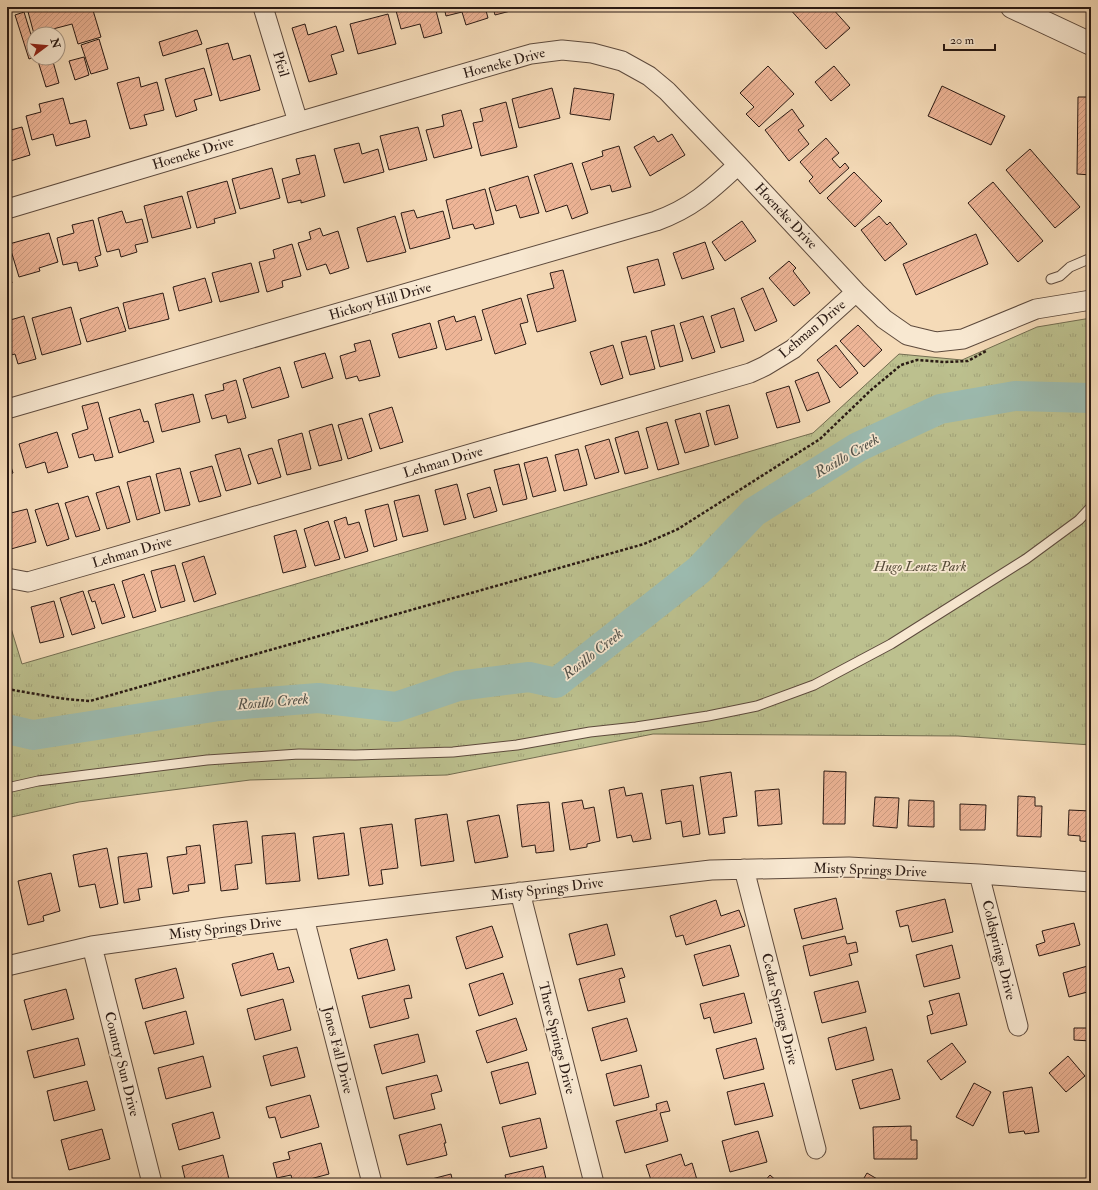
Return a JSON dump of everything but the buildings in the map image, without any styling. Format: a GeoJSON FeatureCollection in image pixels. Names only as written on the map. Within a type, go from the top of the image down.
{"type":"FeatureCollection","features":[{"type":"Feature","properties":{"kind":"street","name":"Pfeil"},"geometry":{"type":"LineString","coordinates":[[264,7],[298,122]]}},
{"type":"Feature","properties":{"kind":"street"},"geometry":{"type":"LineString","coordinates":[[1012,7],[1091,44]]}},
{"type":"Feature","properties":{"kind":"street","name":"Hoeneke Drive"},"geometry":{"type":"LineString","coordinates":[[7,209],[531,54],[562,50],[592,53],[622,62],[649,76],[667,91],[738,165],[856,292],[884,319],[907,335],[936,342],[962,339],[1036,309],[1091,300]]}},
{"type":"Feature","properties":{"kind":"street","name":"Hickory Hill Drive"},"geometry":{"type":"LineString","coordinates":[[7,409],[671,216],[699,200],[738,165]]}},
{"type":"Feature","properties":{"kind":"street","name":"Lehman Drive"},"geometry":{"type":"LineString","coordinates":[[7,578],[28,582],[750,373],[770,364],[793,349],[856,292]]}},
{"type":"Feature","properties":{"kind":"street","name":"Misty Springs Drive"},"geometry":{"type":"LineString","coordinates":[[7,966],[92,946],[227,927],[711,870],[849,868],[979,874],[1091,882]]}},
{"type":"Feature","properties":{"kind":"street","name":"Cedar Springs Drive"},"geometry":{"type":"LineString","coordinates":[[744,869],[816,1149]]}},
{"type":"Feature","properties":{"kind":"street","name":"Coldsprings Drive"},"geometry":{"type":"LineString","coordinates":[[979,874],[1018,1026]]}},
{"type":"Feature","properties":{"kind":"street","name":"Three Springs Drive"},"geometry":{"type":"LineString","coordinates":[[520,892],[594,1183]]}},
{"type":"Feature","properties":{"kind":"street","name":"Jones Fall Drive"},"geometry":{"type":"LineString","coordinates":[[304,918],[372,1183]]}},
{"type":"Feature","properties":{"kind":"street","name":"Country Sun Drive"},"geometry":{"type":"LineString","coordinates":[[92,946],[152,1183]]}},
{"type":"Feature","properties":{"kind":"lane"},"geometry":{"type":"LineString","coordinates":[[1051,279],[1060,276],[1070,267],[1091,258]]}},
{"type":"Feature","properties":{"kind":"lane"},"geometry":{"type":"LineString","coordinates":[[7,788],[38,782],[207,760],[299,754],[355,755],[453,752],[517,745],[590,732],[636,727],[708,716],[758,706],[814,685],[891,644],[1026,559],[1079,520],[1091,507]]}},
{"type":"Feature","properties":{"kind":"path"},"geometry":{"type":"LineString","coordinates":[[7,688],[90,702],[644,544],[678,529],[820,439],[871,390],[901,365],[917,360],[945,362],[968,361],[987,350]]}},
{"type":"Feature","properties":{"kind":"green space","name":"Hugo Lentz Park"},"geometry":{"type":"Polygon","coordinates":[[[1091,318],[1091,745],[958,736],[653,734],[447,775],[250,780],[79,802],[7,818],[7,615],[22,664],[813,433],[899,354],[962,360],[1037,327],[1091,318]]]}},
{"type":"Feature","properties":{"kind":"waterway","name":"Rosillo Creek"},"geometry":{"type":"LineString","coordinates":[[7,729],[33,735],[219,706],[318,698],[396,707],[458,686],[529,677],[556,683],[699,570],[754,512],[858,447],[940,409],[1015,396],[1091,398]]}}]}
